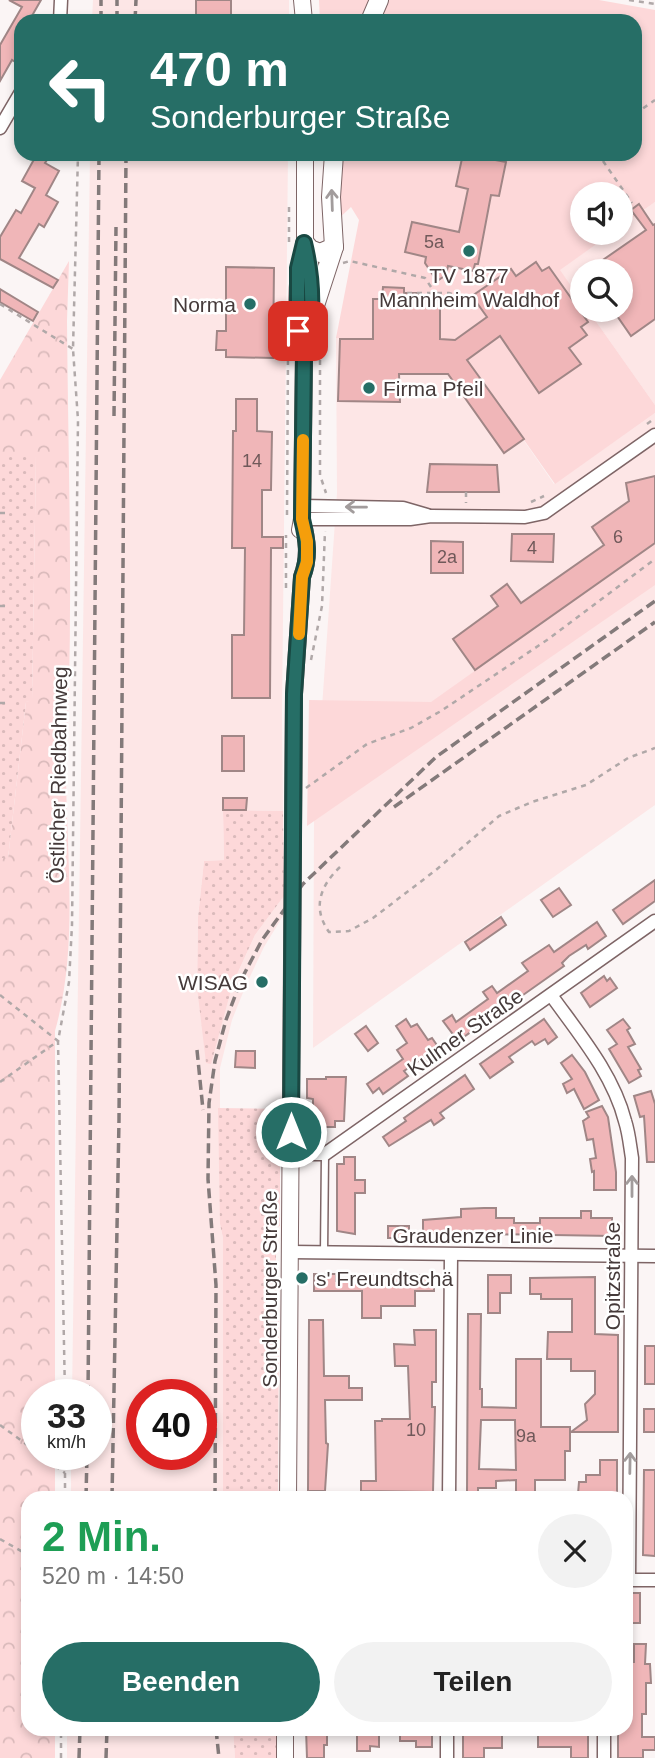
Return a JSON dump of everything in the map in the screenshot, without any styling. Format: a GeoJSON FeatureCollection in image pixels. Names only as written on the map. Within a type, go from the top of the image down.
{"type":"FeatureCollection","features":[{"type":"Feature","properties":{"kind":"main road"},"geometry":{"type":"LineString","coordinates":[[310,321],[334,247],[331,197],[334,161]]}},
{"type":"Feature","properties":{"kind":"main road"},"geometry":{"type":"LineString","coordinates":[[297,246],[320,253],[334,247]]}},
{"type":"Feature","properties":{"kind":"street"},"geometry":{"type":"LineString","coordinates":[[0,128],[14,112]]}},
{"type":"Feature","properties":{"kind":"street","name":"Sonderburger Straße"},"geometry":{"type":"LineString","coordinates":[[303,161],[297,246],[298,331],[304,355]]}},
{"type":"Feature","properties":{"kind":"street","name":"Sonderburger Straße"},"geometry":{"type":"LineString","coordinates":[[288,1491],[294,694],[302,577],[307,562],[302,512],[304,355],[310,331],[311,268],[297,246]]}},
{"type":"Feature","properties":{"kind":"street"},"geometry":{"type":"LineString","coordinates":[[302,512],[410,519],[431,516],[525,517],[544,513],[655,435]]}},
{"type":"Feature","properties":{"kind":"street","name":"Kulmer Straße"},"geometry":{"type":"LineString","coordinates":[[325,1154],[655,920]]}},
{"type":"Feature","properties":{"kind":"street","name":"Opitzstraße"},"geometry":{"type":"LineString","coordinates":[[551,995],[603,1071],[625,1119],[632,1158],[629,1491]]}},
{"type":"Feature","properties":{"kind":"street"},"geometry":{"type":"LineString","coordinates":[[291,1154],[325,1154]]}},
{"type":"Feature","properties":{"kind":"street","name":"Graudenzer Linie"},"geometry":{"type":"LineString","coordinates":[[290,1252],[655,1256]]}},
{"type":"Feature","properties":{"kind":"street"},"geometry":{"type":"LineString","coordinates":[[449,1491],[451,1255]]}},
{"type":"Feature","properties":{"kind":"street"},"geometry":{"type":"LineString","coordinates":[[633,1580],[655,1580]]}},
{"type":"Feature","properties":{"kind":"street"},"geometry":{"type":"LineString","coordinates":[[285,1736],[285,1758]]}},
{"type":"Feature","properties":{"kind":"street"},"geometry":{"type":"LineString","coordinates":[[447,1736],[447,1758]]}},
{"type":"Feature","properties":{"kind":"street"},"geometry":{"type":"LineString","coordinates":[[604,1736],[604,1758]]}},
{"type":"Feature","properties":{"kind":"lane"},"geometry":{"type":"LineString","coordinates":[[324,1253],[325,1154]]}},
{"type":"Feature","properties":{"kind":"path"},"geometry":{"type":"LineString","coordinates":[[629,0],[655,4]]}},
{"type":"Feature","properties":{"kind":"path","name":"Östlicher Riedbahnweg"},"geometry":{"type":"LineString","coordinates":[[65,1379],[58,1041],[69,982],[72,925],[78,420],[73,349],[78,161]]}},
{"type":"Feature","properties":{"kind":"path"},"geometry":{"type":"LineString","coordinates":[[603,161],[618,182]]}},
{"type":"Feature","properties":{"kind":"path"},"geometry":{"type":"LineString","coordinates":[[290,194],[297,246]]}},
{"type":"Feature","properties":{"kind":"path"},"geometry":{"type":"LineString","coordinates":[[338,271],[343,263],[350,261],[425,278],[435,293]]}},
{"type":"Feature","properties":{"kind":"path"},"geometry":{"type":"LineString","coordinates":[[407,293],[449,293],[459,296]]}},
{"type":"Feature","properties":{"kind":"path"},"geometry":{"type":"LineString","coordinates":[[0,304],[73,349]]}},
{"type":"Feature","properties":{"kind":"path"},"geometry":{"type":"LineString","coordinates":[[321,344],[320,475],[326,496]]}},
{"type":"Feature","properties":{"kind":"path"},"geometry":{"type":"LineString","coordinates":[[286,597],[288,345]]}},
{"type":"Feature","properties":{"kind":"path"},"geometry":{"type":"LineString","coordinates":[[639,429],[655,418]]}},
{"type":"Feature","properties":{"kind":"path"},"geometry":{"type":"LineString","coordinates":[[466,492],[466,503]]}},
{"type":"Feature","properties":{"kind":"path"},"geometry":{"type":"LineString","coordinates":[[525,504],[544,496]]}},
{"type":"Feature","properties":{"kind":"path"},"geometry":{"type":"LineString","coordinates":[[0,513],[5,513]]}},
{"type":"Feature","properties":{"kind":"path"},"geometry":{"type":"LineString","coordinates":[[309,670],[323,606],[326,532]]}},
{"type":"Feature","properties":{"kind":"path"},"geometry":{"type":"LineString","coordinates":[[304,790],[367,744],[411,728],[441,711],[547,640],[655,559]]}},
{"type":"Feature","properties":{"kind":"path"},"geometry":{"type":"LineString","coordinates":[[0,606],[7,606]]}},
{"type":"Feature","properties":{"kind":"path"},"geometry":{"type":"LineString","coordinates":[[0,704],[5,704]]}},
{"type":"Feature","properties":{"kind":"path"},"geometry":{"type":"LineString","coordinates":[[340,867],[328,879],[320,899],[320,919],[329,932],[349,931],[373,918],[499,817],[532,802],[586,785],[628,758],[655,748]]}},
{"type":"Feature","properties":{"kind":"path"},"geometry":{"type":"LineString","coordinates":[[0,995],[58,1041],[0,1082]]}},
{"type":"Feature","properties":{"kind":"path"},"geometry":{"type":"LineString","coordinates":[[0,1425],[21,1440]]}},
{"type":"Feature","properties":{"kind":"path"},"geometry":{"type":"LineString","coordinates":[[60,1470],[65,1474]]}},
{"type":"Feature","properties":{"kind":"path"},"geometry":{"type":"LineString","coordinates":[[65,1470],[65,1491]]}},
{"type":"Feature","properties":{"kind":"path"},"geometry":{"type":"LineString","coordinates":[[0,1539],[21,1551]]}},
{"type":"Feature","properties":{"kind":"path"},"geometry":{"type":"LineString","coordinates":[[61,1736],[61,1758]]}},
{"type":"Feature","properties":{"kind":"shaded area"},"geometry":{"type":"Polygon","coordinates":[[[93,0],[289,0],[289,14],[92,14],[93,0]]]}},
{"type":"Feature","properties":{"kind":"shaded area"},"geometry":{"type":"Polygon","coordinates":[[[90,161],[288,161],[283,811],[223,810],[224,860],[204,861],[198,917],[197,987],[210,1064],[233,983],[255,935],[284,896],[283,916],[246,985],[232,1020],[220,1068],[223,1491],[71,1491],[71,1470],[112,1470],[112,1379],[72,1379],[90,161]]]}},
{"type":"Feature","properties":{"kind":"shaded area"},"geometry":{"type":"Polygon","coordinates":[[[655,202],[655,405],[596,322],[633,322],[633,259],[575,259],[595,245],[633,245],[633,218],[655,202]]]}},
{"type":"Feature","properties":{"kind":"shaded area"},"geometry":{"type":"Polygon","coordinates":[[[570,262],[570,285],[559,270],[570,262]]]}},
{"type":"Feature","properties":{"kind":"shaded area"},"geometry":{"type":"Polygon","coordinates":[[[336,338],[453,338],[554,484],[655,413],[655,805],[313,1048],[314,822],[337,493],[336,338]]]}},
{"type":"Feature","properties":{"kind":"shaded area"},"geometry":{"type":"Polygon","coordinates":[[[67,1736],[233,1736],[235,1758],[67,1758],[67,1736]]]}},
{"type":"Feature","properties":{"kind":"green space","name":"TV 1877 Mannheim Waldhof"},"geometry":{"type":"Polygon","coordinates":[[[319,0],[599,0],[655,10],[655,202],[633,218],[633,182],[570,182],[570,245],[595,245],[575,259],[570,259],[570,263],[560,270],[570,284],[570,322],[596,322],[655,405],[655,413],[555,484],[453,339],[336,338],[359,220],[351,207],[334,223],[325,161],[642,161],[642,14],[320,14],[319,0]]]}},
{"type":"Feature","properties":{"kind":"green space"},"geometry":{"type":"Polygon","coordinates":[[[69,261],[67,321],[70,596],[66,790],[70,895],[67,964],[55,1031],[55,1379],[21,1379],[21,1470],[55,1470],[55,1491],[21,1491],[21,1736],[55,1736],[55,1758],[0,1758],[0,858],[8,858],[26,702],[32,700],[36,457],[0,456],[0,380],[69,261]]]}},
{"type":"Feature","properties":{"kind":"green space"},"geometry":{"type":"Polygon","coordinates":[[[0,456],[36,456],[32,701],[26,702],[8,858],[0,858],[0,456]]]}},
{"type":"Feature","properties":{"kind":"green space"},"geometry":{"type":"Polygon","coordinates":[[[655,543],[655,585],[307,826],[309,700],[431,702],[655,543]]]}},
{"type":"Feature","properties":{"kind":"green space"},"geometry":{"type":"Polygon","coordinates":[[[223,810],[283,811],[284,896],[255,935],[233,983],[211,1064],[206,1063],[197,987],[198,917],[204,861],[224,860],[223,810]]]}},
{"type":"Feature","properties":{"kind":"green space"},"geometry":{"type":"Polygon","coordinates":[[[218,1108],[280,1109],[280,1226],[276,1227],[276,1311],[279,1312],[278,1491],[223,1491],[223,1238],[220,1224],[218,1108]]]}},
{"type":"Feature","properties":{"kind":"green space"},"geometry":{"type":"Polygon","coordinates":[[[233,1736],[277,1736],[276,1758],[235,1758],[233,1736]]]}},
{"type":"Feature","properties":{"kind":"building"},"geometry":{"type":"Polygon","coordinates":[[[9,0],[41,0],[33,14],[18,14],[22,7],[9,0]]]}},
{"type":"Feature","properties":{"kind":"building"},"geometry":{"type":"Polygon","coordinates":[[[196,0],[231,0],[231,14],[196,14],[196,0]]]}},
{"type":"Feature","properties":{"kind":"building"},"geometry":{"type":"Polygon","coordinates":[[[14,21],[14,61],[12,60],[0,81],[0,45],[14,21]]]}},
{"type":"Feature","properties":{"kind":"building"},"geometry":{"type":"Polygon","coordinates":[[[33,161],[46,161],[45,163],[59,171],[46,195],[58,202],[44,227],[39,224],[19,258],[58,280],[53,288],[0,259],[0,237],[16,210],[21,213],[35,188],[22,181],[33,161]]]}},
{"type":"Feature","properties":{"kind":"building"},"geometry":{"type":"Polygon","coordinates":[[[461,161],[506,162],[499,196],[491,195],[478,264],[475,264],[473,271],[448,266],[446,275],[437,281],[425,263],[426,257],[405,252],[412,222],[459,232],[468,189],[456,186],[461,161]]]}},
{"type":"Feature","properties":{"kind":"building"},"geometry":{"type":"Polygon","coordinates":[[[639,204],[653,225],[655,224],[655,319],[631,336],[621,322],[633,322],[633,259],[604,259],[624,245],[633,245],[633,239],[646,230],[633,213],[633,208],[639,204]]]}},
{"type":"Feature","properties":{"kind":"building"},"geometry":{"type":"Polygon","coordinates":[[[536,262],[542,271],[549,267],[570,297],[570,322],[588,322],[581,327],[587,335],[569,348],[581,364],[539,393],[500,336],[467,360],[524,439],[504,453],[448,374],[399,374],[400,402],[338,401],[340,339],[373,339],[373,299],[382,299],[383,287],[404,288],[404,293],[419,293],[411,299],[440,300],[440,339],[455,340],[487,317],[472,296],[511,269],[516,276],[536,262]]]}},
{"type":"Feature","properties":{"kind":"building","name":"Norma"},"geometry":{"type":"Polygon","coordinates":[[[226,267],[274,268],[273,358],[226,357],[226,350],[216,350],[217,331],[226,331],[226,267]]]}},
{"type":"Feature","properties":{"kind":"building"},"geometry":{"type":"Polygon","coordinates":[[[0,289],[38,312],[33,321],[0,302],[0,289]]]}},
{"type":"Feature","properties":{"kind":"building"},"geometry":{"type":"Polygon","coordinates":[[[236,399],[257,399],[257,431],[272,432],[271,490],[262,490],[262,537],[283,537],[283,548],[271,548],[270,698],[232,698],[232,635],[244,635],[245,548],[232,548],[233,431],[236,431],[236,399]]]}},
{"type":"Feature","properties":{"kind":"building"},"geometry":{"type":"Polygon","coordinates":[[[430,464],[497,465],[499,492],[427,492],[430,464]]]}},
{"type":"Feature","properties":{"kind":"building"},"geometry":{"type":"Polygon","coordinates":[[[655,476],[655,543],[475,670],[453,639],[498,606],[491,596],[507,584],[521,603],[604,545],[592,527],[629,501],[626,483],[655,476]]]}},
{"type":"Feature","properties":{"kind":"building"},"geometry":{"type":"Polygon","coordinates":[[[512,534],[554,534],[553,562],[511,561],[512,534]]]}},
{"type":"Feature","properties":{"kind":"building"},"geometry":{"type":"Polygon","coordinates":[[[431,541],[463,542],[463,573],[431,573],[431,541]]]}},
{"type":"Feature","properties":{"kind":"building"},"geometry":{"type":"Polygon","coordinates":[[[222,736],[244,736],[244,771],[222,771],[222,736]]]}},
{"type":"Feature","properties":{"kind":"building"},"geometry":{"type":"Polygon","coordinates":[[[223,798],[247,798],[246,810],[223,810],[223,798]]]}},
{"type":"Feature","properties":{"kind":"building"},"geometry":{"type":"Polygon","coordinates":[[[655,880],[655,901],[623,924],[613,910],[655,880]]]}},
{"type":"Feature","properties":{"kind":"building"},"geometry":{"type":"Polygon","coordinates":[[[559,888],[571,905],[553,917],[541,900],[559,888]]]}},
{"type":"Feature","properties":{"kind":"building"},"geometry":{"type":"Polygon","coordinates":[[[501,917],[506,925],[470,950],[465,942],[501,917]]]}},
{"type":"Feature","properties":{"kind":"building"},"geometry":{"type":"Polygon","coordinates":[[[597,922],[606,936],[588,949],[586,945],[569,956],[562,963],[564,966],[458,1041],[443,1021],[452,1015],[456,1022],[488,999],[483,992],[492,986],[497,993],[528,971],[522,963],[549,945],[554,952],[597,922]]]}},
{"type":"Feature","properties":{"kind":"building"},"geometry":{"type":"Polygon","coordinates":[[[604,976],[607,981],[610,978],[617,988],[590,1007],[581,993],[604,976]]]}},
{"type":"Feature","properties":{"kind":"building"},"geometry":{"type":"Polygon","coordinates":[[[406,1019],[411,1027],[417,1024],[428,1040],[432,1038],[441,1051],[423,1064],[420,1060],[404,1071],[408,1076],[383,1094],[379,1088],[373,1093],[367,1084],[403,1059],[397,1050],[407,1043],[396,1026],[406,1019]]]}},
{"type":"Feature","properties":{"kind":"building"},"geometry":{"type":"Polygon","coordinates":[[[544,1019],[557,1037],[548,1044],[545,1039],[535,1045],[532,1041],[509,1057],[513,1062],[490,1078],[480,1064],[544,1019]]]}},
{"type":"Feature","properties":{"kind":"building"},"geometry":{"type":"Polygon","coordinates":[[[623,1019],[630,1028],[627,1030],[635,1044],[628,1047],[641,1069],[638,1070],[641,1076],[629,1083],[609,1049],[617,1044],[607,1030],[623,1019]]]}},
{"type":"Feature","properties":{"kind":"building"},"geometry":{"type":"Polygon","coordinates":[[[366,1026],[378,1043],[368,1051],[355,1034],[366,1026]]]}},
{"type":"Feature","properties":{"kind":"building"},"geometry":{"type":"Polygon","coordinates":[[[236,1051],[255,1051],[255,1068],[235,1067],[236,1051]]]}},
{"type":"Feature","properties":{"kind":"building"},"geometry":{"type":"Polygon","coordinates":[[[572,1055],[585,1072],[599,1100],[584,1109],[574,1089],[567,1093],[563,1084],[572,1079],[561,1063],[572,1055]]]}},
{"type":"Feature","properties":{"kind":"building"},"geometry":{"type":"Polygon","coordinates":[[[465,1075],[474,1089],[440,1113],[444,1118],[434,1125],[431,1120],[389,1146],[383,1137],[406,1121],[404,1118],[465,1075]]]}},
{"type":"Feature","properties":{"kind":"building"},"geometry":{"type":"Polygon","coordinates":[[[346,1077],[344,1121],[335,1121],[335,1127],[313,1127],[313,1099],[307,1098],[307,1079],[346,1077]]]}},
{"type":"Feature","properties":{"kind":"building"},"geometry":{"type":"Polygon","coordinates":[[[651,1091],[655,1104],[655,1162],[647,1162],[644,1116],[640,1117],[634,1096],[651,1091]]]}},
{"type":"Feature","properties":{"kind":"building"},"geometry":{"type":"Polygon","coordinates":[[[602,1106],[608,1117],[616,1190],[594,1190],[594,1171],[592,1172],[590,1159],[596,1158],[593,1139],[587,1140],[583,1121],[589,1117],[586,1112],[602,1106]]]}},
{"type":"Feature","properties":{"kind":"building"},"geometry":{"type":"Polygon","coordinates":[[[344,1157],[355,1157],[355,1180],[365,1180],[365,1193],[355,1193],[355,1234],[337,1231],[337,1164],[344,1164],[344,1157]]]}},
{"type":"Feature","properties":{"kind":"building"},"geometry":{"type":"Polygon","coordinates":[[[496,1208],[496,1218],[514,1218],[514,1223],[540,1223],[540,1218],[581,1218],[581,1211],[591,1211],[591,1218],[612,1218],[612,1236],[423,1233],[423,1220],[461,1217],[461,1209],[496,1208]]]}},
{"type":"Feature","properties":{"kind":"building"},"geometry":{"type":"Polygon","coordinates":[[[388,1226],[409,1226],[409,1238],[388,1238],[388,1226]]]}},
{"type":"Feature","properties":{"kind":"building"},"geometry":{"type":"Polygon","coordinates":[[[314,1274],[336,1274],[336,1281],[359,1281],[359,1275],[434,1275],[434,1291],[415,1291],[415,1306],[381,1306],[381,1318],[362,1318],[362,1291],[314,1291],[314,1274]]]}},
{"type":"Feature","properties":{"kind":"building"},"geometry":{"type":"Polygon","coordinates":[[[488,1275],[511,1275],[511,1293],[500,1293],[500,1313],[488,1313],[488,1275]]]}},
{"type":"Feature","properties":{"kind":"building"},"geometry":{"type":"Polygon","coordinates":[[[595,1277],[595,1334],[618,1335],[618,1432],[571,1432],[587,1420],[585,1404],[595,1394],[595,1371],[571,1371],[571,1359],[547,1359],[548,1332],[572,1332],[572,1299],[541,1299],[541,1294],[530,1294],[530,1278],[595,1277]]]}},
{"type":"Feature","properties":{"kind":"building"},"geometry":{"type":"Polygon","coordinates":[[[468,1314],[481,1314],[482,1407],[516,1408],[516,1359],[541,1359],[541,1427],[570,1427],[570,1451],[565,1451],[565,1480],[535,1480],[535,1491],[516,1491],[516,1480],[496,1481],[496,1488],[478,1488],[478,1491],[467,1491],[468,1314]],[[481,1420],[479,1469],[516,1470],[515,1420],[481,1420]]]}},
{"type":"Feature","properties":{"kind":"building"},"geometry":{"type":"Polygon","coordinates":[[[309,1320],[323,1320],[324,1376],[349,1376],[349,1388],[362,1388],[362,1400],[325,1400],[328,1444],[325,1491],[308,1491],[309,1320]]]}},
{"type":"Feature","properties":{"kind":"building"},"geometry":{"type":"Polygon","coordinates":[[[414,1330],[436,1330],[436,1382],[432,1382],[432,1407],[435,1407],[433,1491],[361,1491],[361,1481],[376,1481],[375,1421],[410,1419],[408,1366],[395,1366],[394,1344],[415,1345],[414,1330]]]}},
{"type":"Feature","properties":{"kind":"building"},"geometry":{"type":"Polygon","coordinates":[[[645,1346],[655,1346],[655,1384],[645,1384],[645,1346]]]}},
{"type":"Feature","properties":{"kind":"building"},"geometry":{"type":"Polygon","coordinates":[[[644,1409],[655,1409],[655,1432],[644,1432],[644,1409]]]}},
{"type":"Feature","properties":{"kind":"building"},"geometry":{"type":"Polygon","coordinates":[[[600,1460],[617,1460],[617,1491],[578,1491],[579,1482],[586,1482],[586,1475],[600,1475],[600,1460]]]}},
{"type":"Feature","properties":{"kind":"building"},"geometry":{"type":"Polygon","coordinates":[[[644,1470],[655,1470],[655,1556],[643,1555],[644,1470]]]}},
{"type":"Feature","properties":{"kind":"building"},"geometry":{"type":"Polygon","coordinates":[[[633,1593],[640,1593],[640,1623],[633,1623],[633,1593]]]}},
{"type":"Feature","properties":{"kind":"building"},"geometry":{"type":"Polygon","coordinates":[[[634,1644],[646,1644],[645,1664],[650,1664],[651,1683],[646,1683],[646,1714],[642,1714],[642,1737],[655,1737],[655,1750],[643,1750],[643,1758],[618,1758],[618,1736],[633,1736],[634,1644]]]}},
{"type":"Feature","properties":{"kind":"building"},"geometry":{"type":"Polygon","coordinates":[[[306,1736],[327,1736],[324,1758],[307,1758],[306,1736]]]}},
{"type":"Feature","properties":{"kind":"building"},"geometry":{"type":"Polygon","coordinates":[[[357,1736],[379,1736],[379,1747],[370,1746],[370,1751],[357,1751],[357,1736]]]}},
{"type":"Feature","properties":{"kind":"building"},"geometry":{"type":"Polygon","coordinates":[[[400,1736],[432,1736],[432,1747],[416,1747],[416,1741],[400,1741],[400,1736]]]}},
{"type":"Feature","properties":{"kind":"building"},"geometry":{"type":"Polygon","coordinates":[[[463,1736],[502,1736],[502,1748],[484,1748],[484,1758],[463,1758],[463,1736]]]}},
{"type":"Feature","properties":{"kind":"building"},"geometry":{"type":"Polygon","coordinates":[[[538,1736],[588,1736],[588,1758],[571,1758],[571,1747],[538,1747],[538,1736]]]}},
{"type":"Feature","properties":{"kind":"railway"},"geometry":{"type":"LineString","coordinates":[[101,0],[101,14]]}},
{"type":"Feature","properties":{"kind":"railway"},"geometry":{"type":"LineString","coordinates":[[117,0],[117,14]]}},
{"type":"Feature","properties":{"kind":"railway"},"geometry":{"type":"LineString","coordinates":[[135,14],[136,0]]}},
{"type":"Feature","properties":{"kind":"railway"},"geometry":{"type":"LineString","coordinates":[[88,1379],[99,161]]}},
{"type":"Feature","properties":{"kind":"railway"},"geometry":{"type":"LineString","coordinates":[[112,1491],[119,1120],[126,161]]}},
{"type":"Feature","properties":{"kind":"railway"},"geometry":{"type":"LineString","coordinates":[[114,416],[116,227]]}},
{"type":"Feature","properties":{"kind":"railway"},"geometry":{"type":"LineString","coordinates":[[215,1491],[216,1285],[208,1179],[209,1103],[215,1061],[241,980],[262,940],[303,884],[436,757],[655,601]]}},
{"type":"Feature","properties":{"kind":"railway"},"geometry":{"type":"LineString","coordinates":[[394,807],[655,622]]}},
{"type":"Feature","properties":{"kind":"railway"},"geometry":{"type":"LineString","coordinates":[[197,1050],[203,1110]]}},
{"type":"Feature","properties":{"kind":"railway"},"geometry":{"type":"LineString","coordinates":[[86,1491],[87,1470]]}},
{"type":"Feature","properties":{"kind":"railway"},"geometry":{"type":"LineString","coordinates":[[79,1758],[80,1736]]}},
{"type":"Feature","properties":{"kind":"railway"},"geometry":{"type":"LineString","coordinates":[[106,1758],[107,1736]]}},
{"type":"Feature","properties":{"kind":"railway"},"geometry":{"type":"LineString","coordinates":[[217,1736],[219,1758]]}},
{"type":"Feature","properties":{"kind":"slow traffic"},"geometry":{"type":"LineString","coordinates":[[299,634],[302,577],[307,562],[307,541],[302,519],[303,440]]}},
{"type":"Feature","properties":{"kind":"place","name":"TV 1877 Mannheim Waldhof"},"geometry":{"type":"Point","coordinates":[469,251]}},
{"type":"Feature","properties":{"kind":"place","name":"Norma"},"geometry":{"type":"Point","coordinates":[250,304]}},
{"type":"Feature","properties":{"kind":"place","name":"Firma Pfeil"},"geometry":{"type":"Point","coordinates":[369,388]}},
{"type":"Feature","properties":{"kind":"place","name":"WISAG"},"geometry":{"type":"Point","coordinates":[262,982]}},
{"type":"Feature","properties":{"kind":"place","name":"s' Freundtschä"},"geometry":{"type":"Point","coordinates":[302,1278]}},
{"type":"Feature","properties":{"kind":"route"},"geometry":{"type":"LineString","coordinates":[[291,1132],[294,694],[302,577],[307,562],[307,541],[302,519],[304,355],[310,331],[311,268],[304,243],[298,268],[298,331]]}}]}
